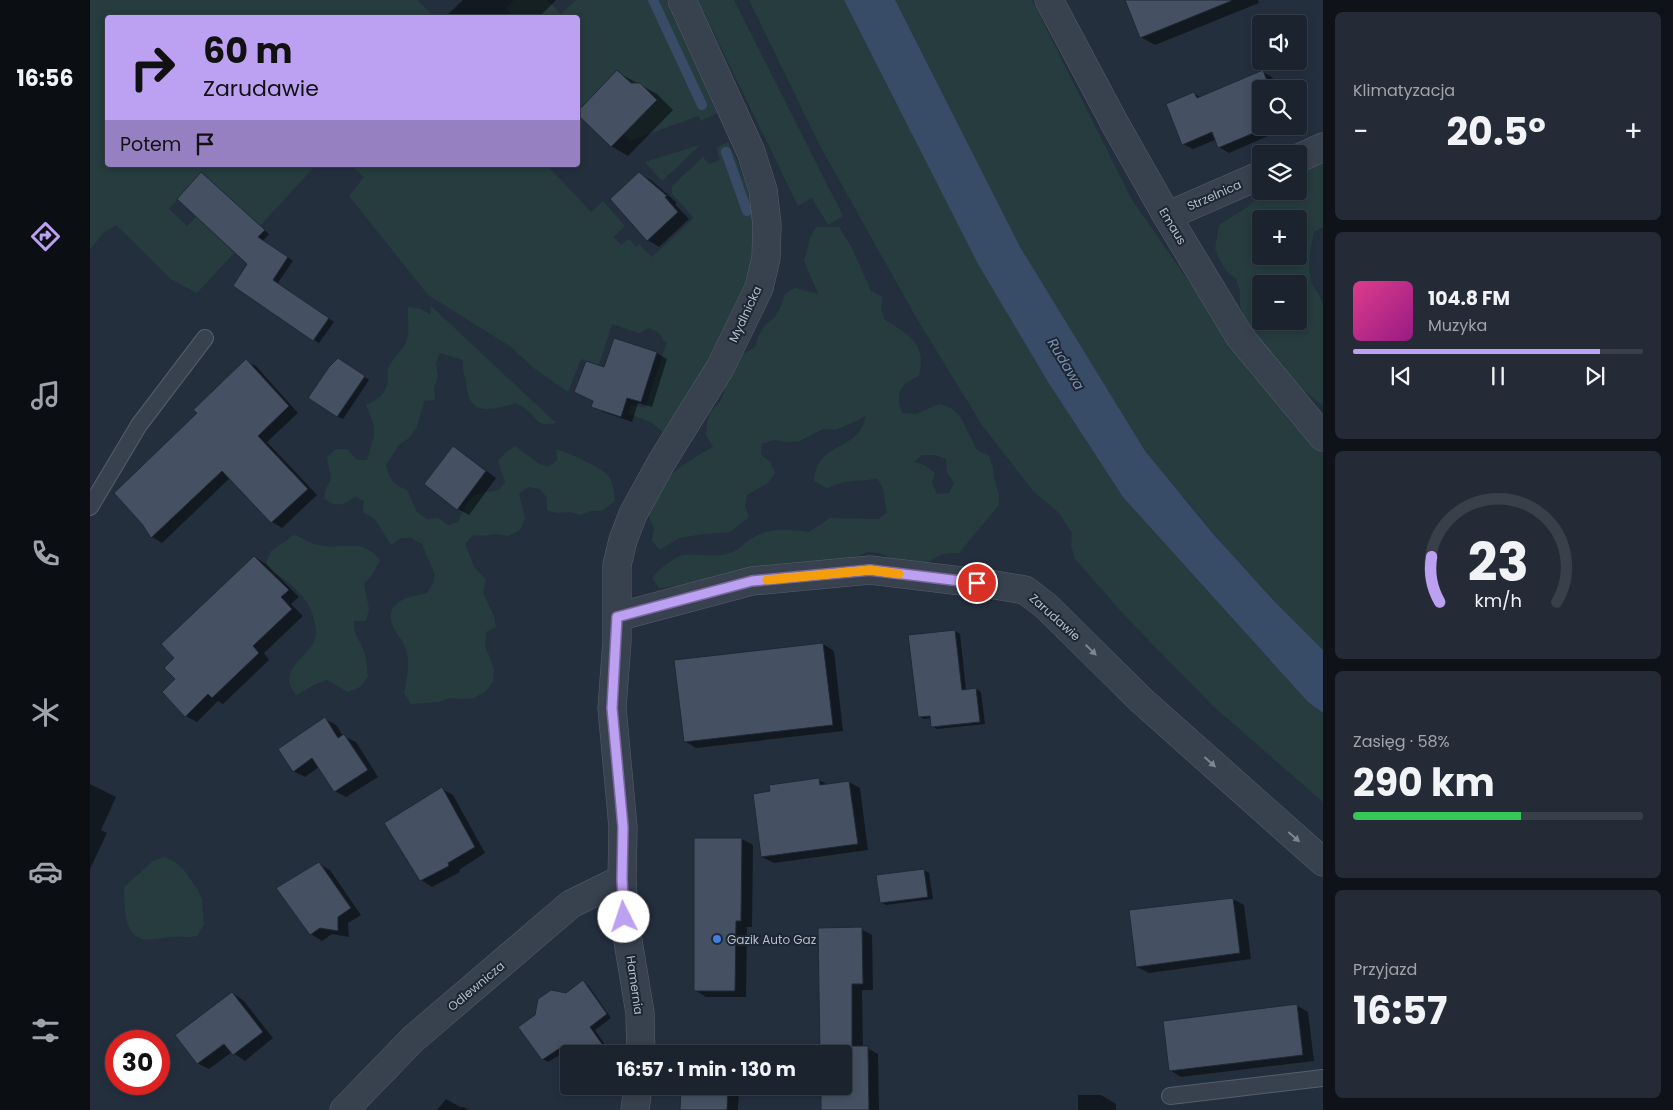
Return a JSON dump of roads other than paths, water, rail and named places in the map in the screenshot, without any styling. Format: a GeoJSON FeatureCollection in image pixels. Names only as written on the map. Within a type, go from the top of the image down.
{"type":"FeatureCollection","features":[{"type":"Feature","properties":{"kind":"street","name":"Mydlnicka"},"geometry":{"type":"LineString","coordinates":[[617,617],[617,565],[623,540],[633,514],[661,463],[720,368],[759,288],[766,258],[767,225],[763,190],[751,152],[682,0]]}},
{"type":"Feature","properties":{"kind":"street","name":"Emaus"},"geometry":{"type":"LineString","coordinates":[[1048,0],[1167,216],[1240,337],[1323,437]]}},
{"type":"Feature","properties":{"kind":"street"},"geometry":{"type":"LineString","coordinates":[[1307,154],[1323,147]]}},
{"type":"Feature","properties":{"kind":"street","name":"Strzelnica"},"geometry":{"type":"LineString","coordinates":[[1167,216],[1252,179]]}},
{"type":"Feature","properties":{"kind":"street","name":"Zarudawie"},"geometry":{"type":"LineString","coordinates":[[617,617],[752,581],[870,570],[1024,590],[1046,606],[1142,700],[1323,862]]}},
{"type":"Feature","properties":{"kind":"street","name":"Hamernia"},"geometry":{"type":"LineString","coordinates":[[617,617],[612,708],[623,827],[622,879],[624,917],[640,1013],[640,1045]]}},
{"type":"Feature","properties":{"kind":"street","name":"Odlewnicza"},"geometry":{"type":"LineString","coordinates":[[344,1110],[414,1039],[571,904],[622,879]]}},
{"type":"Feature","properties":{"kind":"street"},"geometry":{"type":"LineString","coordinates":[[635,1110],[637,1095]]}},
{"type":"Feature","properties":{"kind":"lane"},"geometry":{"type":"LineString","coordinates":[[90,507],[139,426],[206,338]]}},
{"type":"Feature","properties":{"kind":"lane"},"geometry":{"type":"LineString","coordinates":[[1170,1096],[1323,1078]]}},
{"type":"Feature","properties":{"kind":"water","name":"Rudawa"},"geometry":{"type":"Polygon","coordinates":[[[844,0],[895,0],[1020,247],[1145,451],[1215,536],[1272,599],[1323,650],[1323,713],[1308,702],[1123,497],[1048,382],[978,264],[844,0]]]}},
{"type":"Feature","properties":{"kind":"waterway"},"geometry":{"type":"LineString","coordinates":[[653,0],[702,105]]}},
{"type":"Feature","properties":{"kind":"waterway"},"geometry":{"type":"LineString","coordinates":[[726,152],[747,211]]}},
{"type":"Feature","properties":{"kind":"place","name":"Gazik Auto Gaz"},"geometry":{"type":"Point","coordinates":[717,939]}}]}
